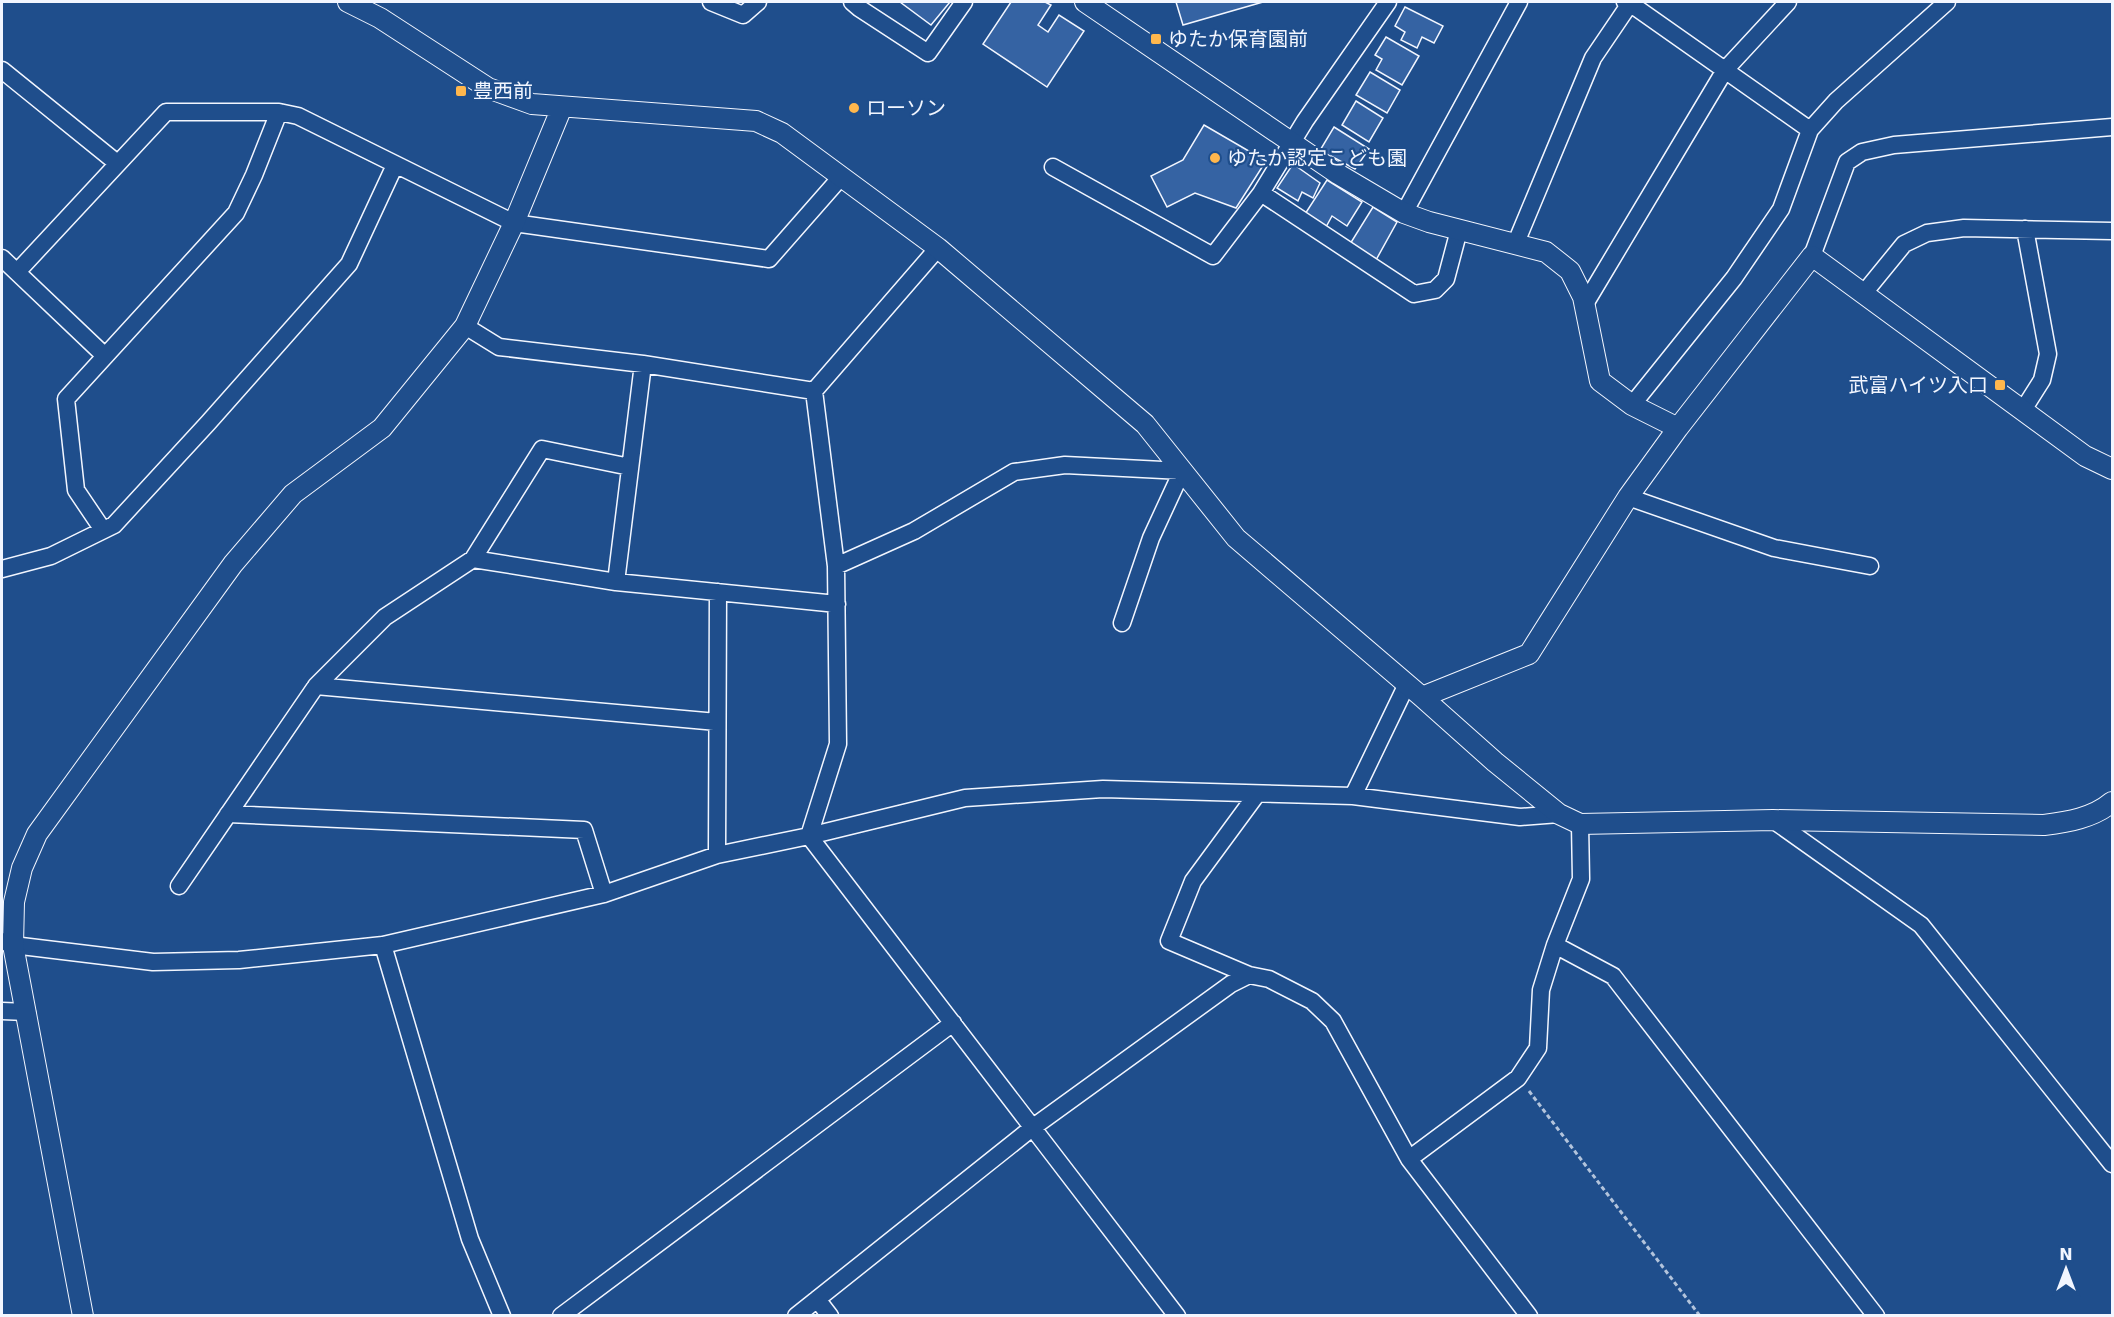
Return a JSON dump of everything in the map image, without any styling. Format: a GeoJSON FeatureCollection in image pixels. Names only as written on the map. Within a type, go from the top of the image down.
{"type":"FeatureCollection","features":[{"type":"Feature","properties":{"kind":"street"},"geometry":{"type":"LineString","coordinates":[[348,2],[380,18],[488,88],[532,104],[756,121],[782,133],[938,248],[1145,424],[1236,538],[1495,762],[1560,814],[1580,824],[1773,820],[2044,825],[2075,821],[2105,808],[2112,802]]}},
{"type":"Feature","properties":{"kind":"street"},"geometry":{"type":"LineString","coordinates":[[711,2],[743,15],[758,2]]}},
{"type":"Feature","properties":{"kind":"street"},"geometry":{"type":"LineString","coordinates":[[852,2],[928,52],[964,2]]}},
{"type":"Feature","properties":{"kind":"street"},"geometry":{"type":"LineString","coordinates":[[1085,2],[1338,174],[1404,213],[1459,230],[1546,252],[1570,271],[1583,297],[1600,381],[1632,405],[1678,428]]}},
{"type":"Feature","properties":{"kind":"street"},"geometry":{"type":"LineString","coordinates":[[1053,167],[1213,256],[1261,194],[1305,121],[1388,2]]}},
{"type":"Feature","properties":{"kind":"street"},"geometry":{"type":"LineString","coordinates":[[1404,213],[1519,2]]}},
{"type":"Feature","properties":{"kind":"street"},"geometry":{"type":"LineString","coordinates":[[1515,245],[1593,58],[1628,2],[1810,130]]}},
{"type":"Feature","properties":{"kind":"street"},"geometry":{"type":"LineString","coordinates":[[1585,304],[1725,70],[1788,2]]}},
{"type":"Feature","properties":{"kind":"street"},"geometry":{"type":"LineString","coordinates":[[1632,405],[1734,279],[1781,209],[1810,130],[1836,101],[1947,2]]}},
{"type":"Feature","properties":{"kind":"street"},"geometry":{"type":"LineString","coordinates":[[2,70],[117,163]]}},
{"type":"Feature","properties":{"kind":"street"},"geometry":{"type":"LineString","coordinates":[[83,1316],[27,1012],[7,943],[22,868],[38,834],[233,564],[293,494],[382,428],[465,326],[514,224],[562,107]]}},
{"type":"Feature","properties":{"kind":"street"},"geometry":{"type":"LineString","coordinates":[[17,272],[166,112],[279,112],[298,116],[514,224],[769,259],[841,177]]}},
{"type":"Feature","properties":{"kind":"street"},"geometry":{"type":"LineString","coordinates":[[102,530],[76,490],[66,399],[236,213],[279,112]]}},
{"type":"Feature","properties":{"kind":"street"},"geometry":{"type":"LineString","coordinates":[[1353,796],[1414,690],[1529,654],[1628,497],[1678,428],[1812,256],[1847,162],[1862,152],[1894,145],[2112,127]]}},
{"type":"Feature","properties":{"kind":"street"},"geometry":{"type":"LineString","coordinates":[[2,569],[51,556],[114,525],[349,264],[395,165]]}},
{"type":"Feature","properties":{"kind":"street"},"geometry":{"type":"LineString","coordinates":[[1261,194],[1414,294],[1435,290],[1446,279],[1459,230]]}},
{"type":"Feature","properties":{"kind":"street"},"geometry":{"type":"LineString","coordinates":[[1864,293],[1904,244],[1928,233],[1964,228],[2112,231]]}},
{"type":"Feature","properties":{"kind":"street"},"geometry":{"type":"LineString","coordinates":[[2023,410],[2042,380],[2048,354],[2025,229]]}},
{"type":"Feature","properties":{"kind":"street"},"geometry":{"type":"LineString","coordinates":[[809,836],[838,744],[836,566],[814,391],[938,248]]}},
{"type":"Feature","properties":{"kind":"street"},"geometry":{"type":"LineString","coordinates":[[1812,256],[2085,456],[2112,469]]}},
{"type":"Feature","properties":{"kind":"street"},"geometry":{"type":"LineString","coordinates":[[2,258],[105,356]]}},
{"type":"Feature","properties":{"kind":"street"},"geometry":{"type":"LineString","coordinates":[[465,326],[499,347],[643,364],[814,391]]}},
{"type":"Feature","properties":{"kind":"street"},"geometry":{"type":"LineString","coordinates":[[616,582],[643,364]]}},
{"type":"Feature","properties":{"kind":"street"},"geometry":{"type":"LineString","coordinates":[[179,886],[316,686],[385,617],[473,559],[542,449],[630,467]]}},
{"type":"Feature","properties":{"kind":"street"},"geometry":{"type":"LineString","coordinates":[[836,566],[914,531],[1014,472],[1065,465],[1182,471]]}},
{"type":"Feature","properties":{"kind":"street"},"geometry":{"type":"LineString","coordinates":[[1122,623],[1151,538],[1182,471]]}},
{"type":"Feature","properties":{"kind":"street"},"geometry":{"type":"LineString","coordinates":[[1628,497],[1774,548],[1870,566]]}},
{"type":"Feature","properties":{"kind":"street"},"geometry":{"type":"LineString","coordinates":[[473,559],[616,582],[837,604]]}},
{"type":"Feature","properties":{"kind":"street"},"geometry":{"type":"LineString","coordinates":[[717,855],[718,591]]}},
{"type":"Feature","properties":{"kind":"street"},"geometry":{"type":"LineString","coordinates":[[316,686],[717,722]]}},
{"type":"Feature","properties":{"kind":"street"},"geometry":{"type":"LineString","coordinates":[[7,943],[153,963],[239,960],[383,945],[604,894],[717,855],[809,836],[964,798],[1103,789],[1353,796],[1520,818],[1560,814]]}},
{"type":"Feature","properties":{"kind":"street"},"geometry":{"type":"LineString","coordinates":[[1257,794],[1193,881],[1169,941],[1249,975],[1269,979],[1312,1001],[1333,1021],[1409,1159],[1529,1316]]}},
{"type":"Feature","properties":{"kind":"street"},"geometry":{"type":"LineString","coordinates":[[228,814],[584,830],[604,894]]}},
{"type":"Feature","properties":{"kind":"street"},"geometry":{"type":"LineString","coordinates":[[1773,820],[1921,925],[2112,1164]]}},
{"type":"Feature","properties":{"kind":"street"},"geometry":{"type":"LineString","coordinates":[[1409,1159],[1518,1078],[1538,1048],[1541,990],[1555,945],[1581,879],[1580,824]]}},
{"type":"Feature","properties":{"kind":"street"},"geometry":{"type":"LineString","coordinates":[[809,836],[1177,1316]]}},
{"type":"Feature","properties":{"kind":"street"},"geometry":{"type":"LineString","coordinates":[[383,945],[470,1239],[502,1316]]}},
{"type":"Feature","properties":{"kind":"street"},"geometry":{"type":"LineString","coordinates":[[1555,945],[1613,976],[1876,1316]]}},
{"type":"Feature","properties":{"kind":"street"},"geometry":{"type":"LineString","coordinates":[[796,1316],[1032,1128],[1231,984],[1249,975]]}},
{"type":"Feature","properties":{"kind":"street"},"geometry":{"type":"LineString","coordinates":[[2,1011],[27,1012]]}},
{"type":"Feature","properties":{"kind":"street"},"geometry":{"type":"LineString","coordinates":[[561,1316],[953,1023]]}},
{"type":"Feature","properties":{"kind":"street"},"geometry":{"type":"LineString","coordinates":[[817,1299],[830,1316]]}},
{"type":"Feature","properties":{"kind":"path"},"geometry":{"type":"LineString","coordinates":[[1518,1078],[1700,1316]]}},
{"type":"Feature","properties":{"kind":"building"},"geometry":{"type":"Polygon","coordinates":[[[900,2],[950,2],[931,25],[900,2]]]}},
{"type":"Feature","properties":{"kind":"building"},"geometry":{"type":"Polygon","coordinates":[[[1011,2],[1045,2],[1051,5],[1038,25],[1048,32],[1059,15],[1084,31],[1047,87],[983,44],[1011,2]]]}},
{"type":"Feature","properties":{"kind":"building"},"geometry":{"type":"Polygon","coordinates":[[[1176,2],[1263,2],[1183,25],[1176,2]]]}},
{"type":"Feature","properties":{"kind":"building"},"geometry":{"type":"Polygon","coordinates":[[[1405,7],[1443,26],[1434,43],[1422,37],[1417,48],[1401,40],[1405,32],[1395,26],[1405,7]]]}},
{"type":"Feature","properties":{"kind":"building"},"geometry":{"type":"Polygon","coordinates":[[[1386,37],[1419,56],[1402,85],[1376,70],[1382,59],[1375,55],[1386,37]]]}},
{"type":"Feature","properties":{"kind":"building"},"geometry":{"type":"Polygon","coordinates":[[[1370,72],[1400,90],[1387,113],[1356,95],[1370,72]]]}},
{"type":"Feature","properties":{"kind":"building"},"geometry":{"type":"Polygon","coordinates":[[[1356,101],[1383,118],[1369,142],[1342,125],[1356,101]]]}},
{"type":"Feature","properties":{"kind":"building"},"geometry":{"type":"Polygon","coordinates":[[[1204,125],[1266,161],[1236,208],[1195,193],[1167,207],[1151,176],[1183,160],[1204,125]]]}},
{"type":"Feature","properties":{"kind":"building"},"geometry":{"type":"Polygon","coordinates":[[[1334,127],[1369,149],[1355,169],[1331,156],[1329,159],[1319,152],[1334,127]]]}},
{"type":"Feature","properties":{"kind":"building"},"geometry":{"type":"Polygon","coordinates":[[[1293,164],[1320,183],[1313,198],[1302,192],[1298,201],[1277,188],[1293,164]]]}},
{"type":"Feature","properties":{"kind":"building"},"geometry":{"type":"Polygon","coordinates":[[[1327,180],[1362,202],[1347,226],[1332,216],[1326,227],[1305,214],[1327,180]]]}},
{"type":"Feature","properties":{"kind":"building"},"geometry":{"type":"Polygon","coordinates":[[[1373,207],[1397,222],[1376,260],[1350,244],[1373,207]]]}},
{"type":"Feature","properties":{"kind":"place","name":"ゆたか保育園前"},"geometry":{"type":"Point","coordinates":[1156,39]}},
{"type":"Feature","properties":{"kind":"place","name":"豊西前"},"geometry":{"type":"Point","coordinates":[461,91]}},
{"type":"Feature","properties":{"kind":"place","name":"ローソン"},"geometry":{"type":"Point","coordinates":[854,108]}},
{"type":"Feature","properties":{"kind":"place","name":"ゆたか認定こども園"},"geometry":{"type":"Point","coordinates":[1215,158]}},
{"type":"Feature","properties":{"kind":"place","name":"武富ハイツ入口"},"geometry":{"type":"Point","coordinates":[2000,385]}}]}
